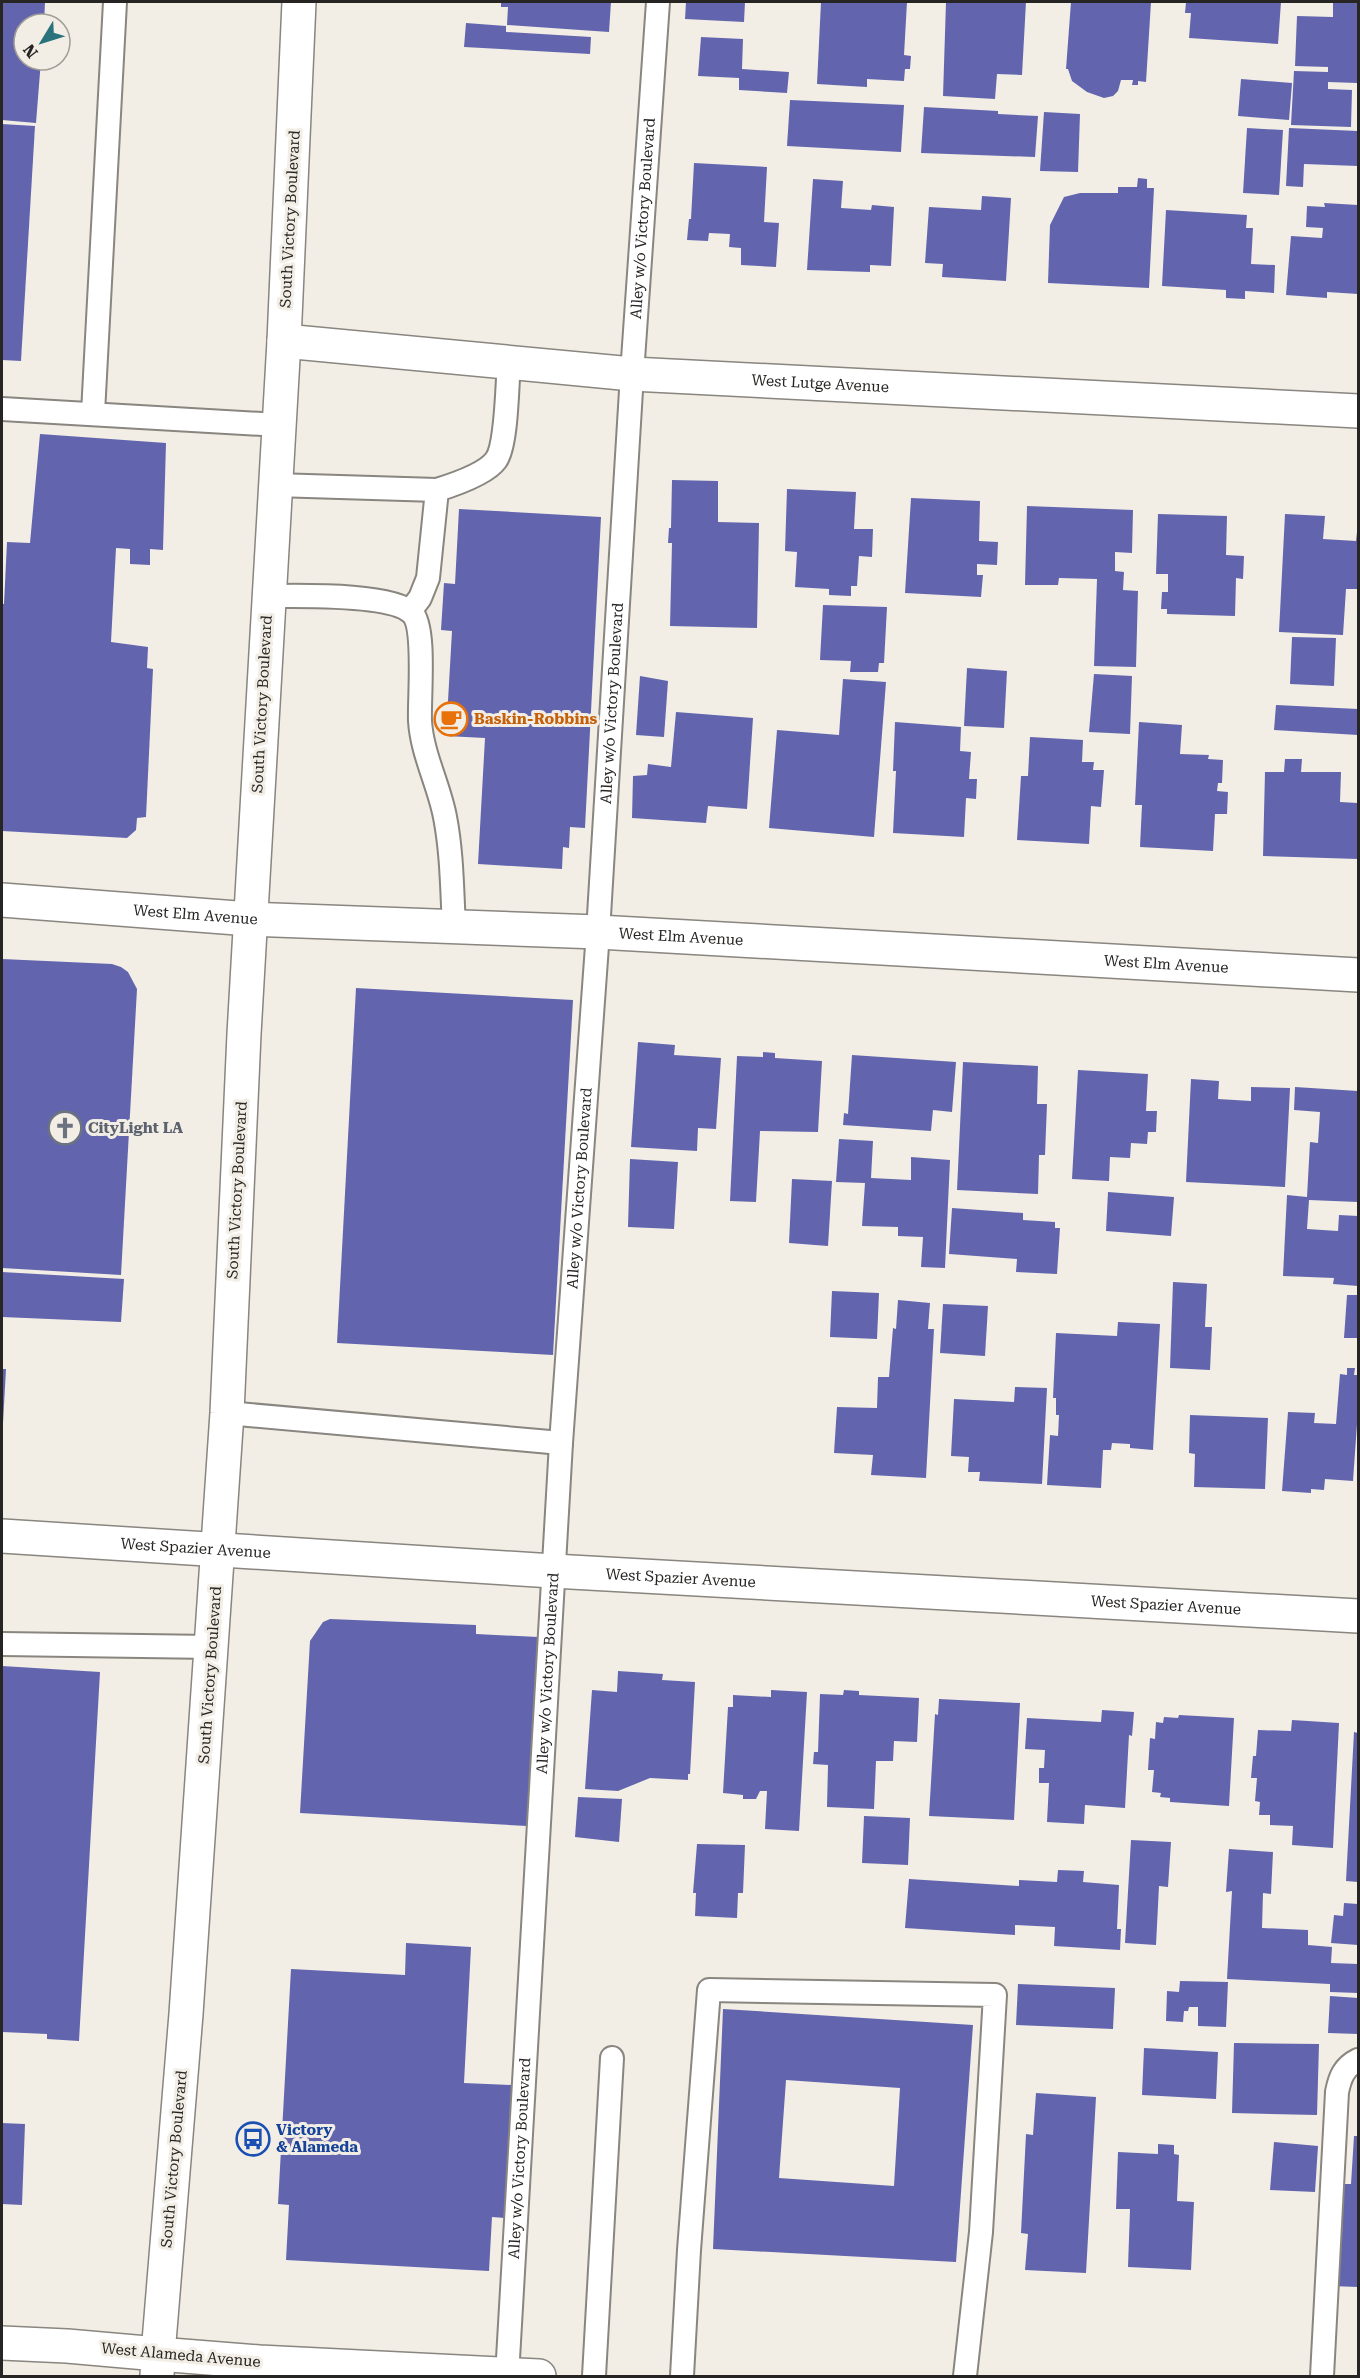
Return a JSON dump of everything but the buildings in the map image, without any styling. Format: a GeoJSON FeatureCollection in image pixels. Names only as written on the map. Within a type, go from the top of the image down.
{"type":"FeatureCollection","features":[{"type":"Feature","properties":{"kind":"street","name":"South Victory Boulevard"},"geometry":{"type":"LineString","coordinates":[[158,2365],[219,1549],[250,920],[284,341],[299,2]]}},
{"type":"Feature","properties":{"kind":"street","name":"West Lutge Avenue"},"geometry":{"type":"LineString","coordinates":[[284,341],[632,374],[1359,411]]}},
{"type":"Feature","properties":{"kind":"street","name":"West Elm Avenue"},"geometry":{"type":"LineString","coordinates":[[2,900],[250,920],[598,932],[1359,975]]}},
{"type":"Feature","properties":{"kind":"street","name":"West Spazier Avenue"},"geometry":{"type":"LineString","coordinates":[[2,1536],[553,1571],[1359,1616]]}},
{"type":"Feature","properties":{"kind":"street","name":"West Alameda Avenue"},"geometry":{"type":"LineString","coordinates":[[2,2343],[67,2346],[158,2365],[259,2362],[518,2376]]}},
{"type":"Feature","properties":{"kind":"lane"},"geometry":{"type":"LineString","coordinates":[[93,413],[116,2]]}},
{"type":"Feature","properties":{"kind":"lane","name":"Alley w/o Victory Boulevard"},"geometry":{"type":"LineString","coordinates":[[518,2376],[553,1571],[598,932],[632,374],[658,2]]}},
{"type":"Feature","properties":{"kind":"lane"},"geometry":{"type":"LineString","coordinates":[[275,485],[437,490],[463,481],[496,461],[502,445],[509,362]]}},
{"type":"Feature","properties":{"kind":"lane"},"geometry":{"type":"LineString","coordinates":[[2,409],[279,425]]}},
{"type":"Feature","properties":{"kind":"lane"},"geometry":{"type":"LineString","coordinates":[[410,611],[420,598],[428,578],[437,490]]}},
{"type":"Feature","properties":{"kind":"lane"},"geometry":{"type":"LineString","coordinates":[[269,596],[360,597],[410,611],[415,617],[420,632],[421,737],[445,817],[450,848],[454,927]]}},
{"type":"Feature","properties":{"kind":"lane"},"geometry":{"type":"LineString","coordinates":[[227,1413],[561,1443]]}},
{"type":"Feature","properties":{"kind":"lane"},"geometry":{"type":"LineString","coordinates":[[2,1644],[212,1647]]}},
{"type":"Feature","properties":{"kind":"lane"},"geometry":{"type":"LineString","coordinates":[[682,2376],[709,1990],[995,1995],[981,2232],[965,2376]]}},
{"type":"Feature","properties":{"kind":"lane"},"geometry":{"type":"LineString","coordinates":[[594,2376],[612,2058]]}},
{"type":"Feature","properties":{"kind":"lane"},"geometry":{"type":"LineString","coordinates":[[1322,2376],[1337,2092],[1341,2075],[1351,2064],[1359,2060]]}},
{"type":"Feature","properties":{"kind":"place","name":"Baskin-Robbins"},"geometry":{"type":"Point","coordinates":[451,719]}},
{"type":"Feature","properties":{"kind":"place","name":"CityLight LA"},"geometry":{"type":"Point","coordinates":[65,1128]}},
{"type":"Feature","properties":{"kind":"place","name":"Victory & Alameda"},"geometry":{"type":"Point","coordinates":[253,2139]}}]}
